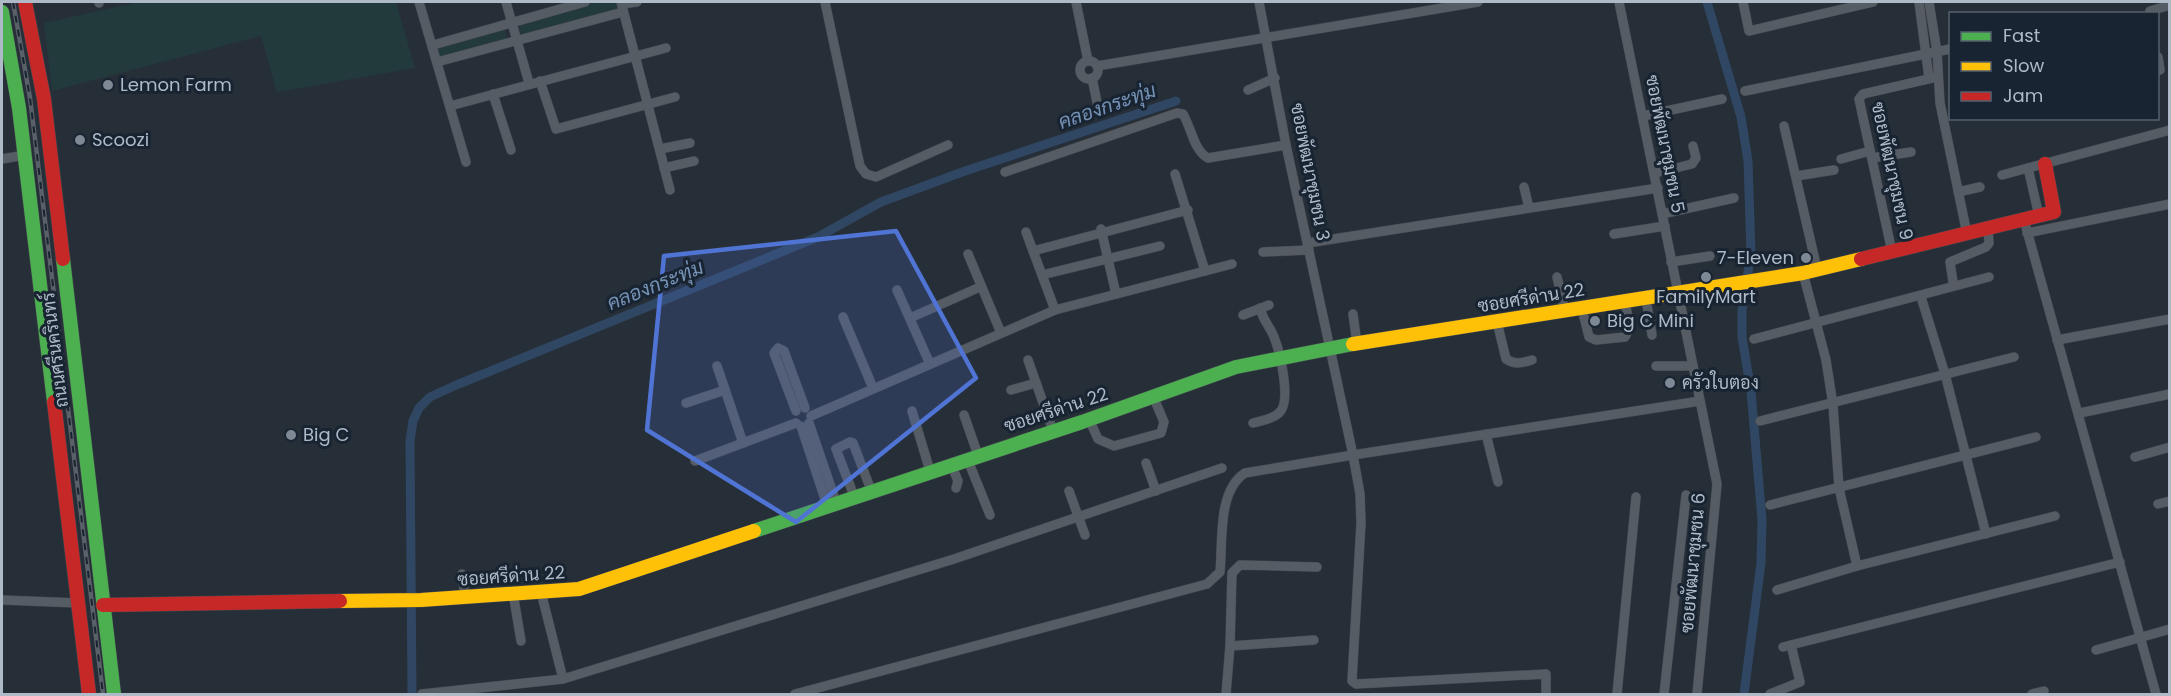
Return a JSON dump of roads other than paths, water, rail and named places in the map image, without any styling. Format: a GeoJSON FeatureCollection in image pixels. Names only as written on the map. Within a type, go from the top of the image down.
{"type":"FeatureCollection","features":[{"type":"Feature","properties":{"kind":"street","name":"ถนนศรีนครินทร์"},"geometry":{"type":"LineString","coordinates":[[26,2],[44,99],[114,694]]}},
{"type":"Feature","properties":{"kind":"street"},"geometry":{"type":"LineString","coordinates":[[419,2],[466,162]]}},
{"type":"Feature","properties":{"kind":"street"},"geometry":{"type":"LineString","coordinates":[[506,2],[529,83]]}},
{"type":"Feature","properties":{"kind":"street"},"geometry":{"type":"LineString","coordinates":[[433,45],[585,2]]}},
{"type":"Feature","properties":{"kind":"street"},"geometry":{"type":"LineString","coordinates":[[437,62],[518,40],[637,2]]}},
{"type":"Feature","properties":{"kind":"street"},"geometry":{"type":"LineString","coordinates":[[825,2],[860,166],[866,174],[876,177],[948,145]]}},
{"type":"Feature","properties":{"kind":"street"},"geometry":{"type":"LineString","coordinates":[[1076,2],[1088,61],[1097,66],[1478,2]]}},
{"type":"Feature","properties":{"kind":"street","name":"ซอยพัฒนาชุมชน 3"},"geometry":{"type":"LineString","coordinates":[[1259,2],[1286,144],[1360,494],[1361,522],[1352,681],[1356,684],[1546,674],[1546,694]]}},
{"type":"Feature","properties":{"kind":"street","name":"ซอยพัฒนาชุมชน 5"},"geometry":{"type":"LineString","coordinates":[[1619,2],[1658,188],[1677,294]]}},
{"type":"Feature","properties":{"kind":"street"},"geometry":{"type":"LineString","coordinates":[[1743,2],[1749,31],[1873,2]]}},
{"type":"Feature","properties":{"kind":"street"},"geometry":{"type":"LineString","coordinates":[[1918,2],[1932,52]]}},
{"type":"Feature","properties":{"kind":"street"},"geometry":{"type":"LineString","coordinates":[[1929,2],[1933,77],[1967,234]]}},
{"type":"Feature","properties":{"kind":"street"},"geometry":{"type":"LineString","coordinates":[[2150,9],[2169,5]]}},
{"type":"Feature","properties":{"kind":"street"},"geometry":{"type":"LineString","coordinates":[[622,6],[670,190]]}},
{"type":"Feature","properties":{"kind":"street","name":"ถนนศรีนครินทร์"},"geometry":{"type":"LineString","coordinates":[[2,12],[7,75],[19,108],[25,155],[89,694]]}},
{"type":"Feature","properties":{"kind":"street"},"geometry":{"type":"LineString","coordinates":[[450,106],[666,48]]}},
{"type":"Feature","properties":{"kind":"street"},"geometry":{"type":"LineString","coordinates":[[1745,91],[1949,50]]}},
{"type":"Feature","properties":{"kind":"street"},"geometry":{"type":"LineString","coordinates":[[1088,61],[1081,66],[1081,72],[1086,78],[1092,78],[1098,72],[1097,66]]}},
{"type":"Feature","properties":{"kind":"street","name":"ซอยพัฒนาชุมชน 9"},"geometry":{"type":"LineString","coordinates":[[1892,252],[1860,96],[1933,77]]}},
{"type":"Feature","properties":{"kind":"street"},"geometry":{"type":"LineString","coordinates":[[1092,78],[1098,107]]}},
{"type":"Feature","properties":{"kind":"street"},"geometry":{"type":"LineString","coordinates":[[1248,90],[1275,78]]}},
{"type":"Feature","properties":{"kind":"street"},"geometry":{"type":"LineString","coordinates":[[540,81],[556,129],[675,97]]}},
{"type":"Feature","properties":{"kind":"street"},"geometry":{"type":"LineString","coordinates":[[493,94],[511,150]]}},
{"type":"Feature","properties":{"kind":"street"},"geometry":{"type":"LineString","coordinates":[[1643,116],[1722,99]]}},
{"type":"Feature","properties":{"kind":"street"},"geometry":{"type":"LineString","coordinates":[[1940,103],[1949,100]]}},
{"type":"Feature","properties":{"kind":"street"},"geometry":{"type":"LineString","coordinates":[[1005,172],[1177,113],[1183,114],[1200,152],[1208,158],[1286,144]]}},
{"type":"Feature","properties":{"kind":"street"},"geometry":{"type":"LineString","coordinates":[[1784,126],[1817,269]]}},
{"type":"Feature","properties":{"kind":"street"},"geometry":{"type":"LineString","coordinates":[[2002,175],[2169,130]]}},
{"type":"Feature","properties":{"kind":"street"},"geometry":{"type":"LineString","coordinates":[[660,149],[690,143]]}},
{"type":"Feature","properties":{"kind":"street"},"geometry":{"type":"LineString","coordinates":[[1654,173],[1692,164],[1696,158],[1693,146]]}},
{"type":"Feature","properties":{"kind":"street"},"geometry":{"type":"LineString","coordinates":[[1841,159],[1911,152]]}},
{"type":"Feature","properties":{"kind":"street"},"geometry":{"type":"LineString","coordinates":[[2,159],[25,155]]}},
{"type":"Feature","properties":{"kind":"street"},"geometry":{"type":"LineString","coordinates":[[664,168],[694,161]]}},
{"type":"Feature","properties":{"kind":"street"},"geometry":{"type":"LineString","coordinates":[[2028,168],[2040,216],[2055,211],[2045,164]]}},
{"type":"Feature","properties":{"kind":"street"},"geometry":{"type":"LineString","coordinates":[[1796,176],[1834,170]]}},
{"type":"Feature","properties":{"kind":"street"},"geometry":{"type":"LineString","coordinates":[[1175,174],[1205,271]]}},
{"type":"Feature","properties":{"kind":"street"},"geometry":{"type":"LineString","coordinates":[[1524,187],[1529,208]]}},
{"type":"Feature","properties":{"kind":"street"},"geometry":{"type":"LineString","coordinates":[[1958,192],[1980,187]]}},
{"type":"Feature","properties":{"kind":"street"},"geometry":{"type":"LineString","coordinates":[[1263,252],[1658,188]]}},
{"type":"Feature","properties":{"kind":"street"},"geometry":{"type":"LineString","coordinates":[[1662,213],[1734,198]]}},
{"type":"Feature","properties":{"kind":"street"},"geometry":{"type":"LineString","coordinates":[[2156,694],[2026,226],[2169,204]]}},
{"type":"Feature","properties":{"kind":"street"},"geometry":{"type":"LineString","coordinates":[[1033,251],[1188,210]]}},
{"type":"Feature","properties":{"kind":"street","name":"ซอยศรีด่าน 22"},"geometry":{"type":"LineString","coordinates":[[102,605],[415,600],[579,589],[1089,419],[1218,372],[1329,348],[1803,273],[1988,229],[2026,226],[2040,216]]}},
{"type":"Feature","properties":{"kind":"street"},"geometry":{"type":"LineString","coordinates":[[1614,234],[1665,226]]}},
{"type":"Feature","properties":{"kind":"street"},"geometry":{"type":"LineString","coordinates":[[1953,282],[1950,262],[1986,247],[1989,243],[1988,229]]}},
{"type":"Feature","properties":{"kind":"street"},"geometry":{"type":"LineString","coordinates":[[1026,232],[1055,310]]}},
{"type":"Feature","properties":{"kind":"street"},"geometry":{"type":"LineString","coordinates":[[1101,232],[1116,294]]}},
{"type":"Feature","properties":{"kind":"street"},"geometry":{"type":"LineString","coordinates":[[1042,275],[1160,246]]}},
{"type":"Feature","properties":{"kind":"street"},"geometry":{"type":"LineString","coordinates":[[968,254],[1001,333]]}},
{"type":"Feature","properties":{"kind":"street"},"geometry":{"type":"LineString","coordinates":[[1671,262],[1710,256]]}},
{"type":"Feature","properties":{"kind":"street"},"geometry":{"type":"LineString","coordinates":[[695,460],[803,418],[1055,310],[1232,264]]}},
{"type":"Feature","properties":{"kind":"street"},"geometry":{"type":"LineString","coordinates":[[1803,273],[1826,360],[1833,405],[1839,488],[1857,566]]}},
{"type":"Feature","properties":{"kind":"street"},"geometry":{"type":"LineString","coordinates":[[1557,277],[1565,311]]}},
{"type":"Feature","properties":{"kind":"street"},"geometry":{"type":"LineString","coordinates":[[1754,339],[1816,325],[1989,277]]}},
{"type":"Feature","properties":{"kind":"street"},"geometry":{"type":"LineString","coordinates":[[910,318],[980,286]]}},
{"type":"Feature","properties":{"kind":"street"},"geometry":{"type":"LineString","coordinates":[[897,290],[930,364]]}},
{"type":"Feature","properties":{"kind":"street","name":"ซอยพัฒนาชุมชน 6"},"geometry":{"type":"LineString","coordinates":[[1677,294],[1718,493],[1696,694]]}},
{"type":"Feature","properties":{"kind":"street"},"geometry":{"type":"LineString","coordinates":[[1921,297],[1945,374],[1986,534]]}},
{"type":"Feature","properties":{"kind":"street"},"geometry":{"type":"LineString","coordinates":[[1646,299],[1652,335]]}},
{"type":"Feature","properties":{"kind":"street"},"geometry":{"type":"LineString","coordinates":[[1582,309],[1589,337],[1596,340],[1625,337],[1630,327],[1625,302]]}},
{"type":"Feature","properties":{"kind":"street"},"geometry":{"type":"LineString","coordinates":[[1243,315],[1265,306],[1264,322],[1274,335],[1286,396],[1284,406],[1278,414],[1253,423]]}},
{"type":"Feature","properties":{"kind":"street"},"geometry":{"type":"LineString","coordinates":[[1353,314],[1357,344]]}},
{"type":"Feature","properties":{"kind":"street"},"geometry":{"type":"LineString","coordinates":[[843,317],[873,388]]}},
{"type":"Feature","properties":{"kind":"street"},"geometry":{"type":"LineString","coordinates":[[2058,340],[2169,319]]}},
{"type":"Feature","properties":{"kind":"street"},"geometry":{"type":"LineString","coordinates":[[1497,322],[1506,359],[1511,363],[1532,360]]}},
{"type":"Feature","properties":{"kind":"street"},"geometry":{"type":"LineString","coordinates":[[803,418],[774,353],[778,348],[784,351],[803,418],[832,503]]}},
{"type":"Feature","properties":{"kind":"street"},"geometry":{"type":"LineString","coordinates":[[1760,421],[1833,405],[2014,357]]}},
{"type":"Feature","properties":{"kind":"street"},"geometry":{"type":"LineString","coordinates":[[1028,360],[1053,431]]}},
{"type":"Feature","properties":{"kind":"street"},"geometry":{"type":"LineString","coordinates":[[717,366],[743,443]]}},
{"type":"Feature","properties":{"kind":"street"},"geometry":{"type":"LineString","coordinates":[[1656,366],[1693,366]]}},
{"type":"Feature","properties":{"kind":"street"},"geometry":{"type":"LineString","coordinates":[[1011,390],[1036,383]]}},
{"type":"Feature","properties":{"kind":"street"},"geometry":{"type":"LineString","coordinates":[[686,403],[725,390]]}},
{"type":"Feature","properties":{"kind":"street"},"geometry":{"type":"LineString","coordinates":[[2079,413],[2169,394]]}},
{"type":"Feature","properties":{"kind":"street"},"geometry":{"type":"LineString","coordinates":[[1089,419],[1098,439],[1114,446],[1161,433],[1164,423],[1153,396]]}},
{"type":"Feature","properties":{"kind":"street"},"geometry":{"type":"LineString","coordinates":[[795,694],[1206,584],[1220,572],[1230,489],[1235,480],[1245,473],[1700,401]]}},
{"type":"Feature","properties":{"kind":"street"},"geometry":{"type":"LineString","coordinates":[[912,411],[930,471]]}},
{"type":"Feature","properties":{"kind":"street"},"geometry":{"type":"LineString","coordinates":[[964,415],[973,457],[990,515]]}},
{"type":"Feature","properties":{"kind":"street"},"geometry":{"type":"LineString","coordinates":[[1486,435],[1498,482]]}},
{"type":"Feature","properties":{"kind":"street"},"geometry":{"type":"LineString","coordinates":[[1770,505],[2036,437]]}},
{"type":"Feature","properties":{"kind":"street"},"geometry":{"type":"LineString","coordinates":[[854,496],[836,449],[850,442],[853,443],[871,490]]}},
{"type":"Feature","properties":{"kind":"street"},"geometry":{"type":"LineString","coordinates":[[2135,457],[2169,447]]}},
{"type":"Feature","properties":{"kind":"street"},"geometry":{"type":"LineString","coordinates":[[1146,463],[1156,490]]}},
{"type":"Feature","properties":{"kind":"street"},"geometry":{"type":"LineString","coordinates":[[951,464],[958,481],[956,488]]}},
{"type":"Feature","properties":{"kind":"street"},"geometry":{"type":"LineString","coordinates":[[422,694],[562,679],[954,559],[1222,468]]}},
{"type":"Feature","properties":{"kind":"street"},"geometry":{"type":"LineString","coordinates":[[1069,491],[1085,535]]}},
{"type":"Feature","properties":{"kind":"street"},"geometry":{"type":"LineString","coordinates":[[1664,694],[1686,495]]}},
{"type":"Feature","properties":{"kind":"street"},"geometry":{"type":"LineString","coordinates":[[1617,694],[1636,497]]}},
{"type":"Feature","properties":{"kind":"street"},"geometry":{"type":"LineString","coordinates":[[2158,504],[2169,501]]}},
{"type":"Feature","properties":{"kind":"street"},"geometry":{"type":"LineString","coordinates":[[1777,590],[1857,566],[2055,516]]}},
{"type":"Feature","properties":{"kind":"street"},"geometry":{"type":"LineString","coordinates":[[1770,694],[1800,682],[1787,646],[2120,562]]}},
{"type":"Feature","properties":{"kind":"street"},"geometry":{"type":"LineString","coordinates":[[1226,694],[1232,573],[1235,568],[1240,565],[1317,567]]}},
{"type":"Feature","properties":{"kind":"street"},"geometry":{"type":"LineString","coordinates":[[462,574],[465,597]]}},
{"type":"Feature","properties":{"kind":"street"},"geometry":{"type":"LineString","coordinates":[[540,592],[562,679]]}},
{"type":"Feature","properties":{"kind":"street"},"geometry":{"type":"LineString","coordinates":[[513,593],[520,641]]}},
{"type":"Feature","properties":{"kind":"street"},"geometry":{"type":"LineString","coordinates":[[2,600],[78,603]]}},
{"type":"Feature","properties":{"kind":"street"},"geometry":{"type":"LineString","coordinates":[[2096,650],[2169,629]]}},
{"type":"Feature","properties":{"kind":"street"},"geometry":{"type":"LineString","coordinates":[[1230,646],[1314,640]]}},
{"type":"Feature","properties":{"kind":"street"},"geometry":{"type":"LineString","coordinates":[[2032,694],[2044,692]]}},
{"type":"Feature","properties":{"kind":"waterway"},"geometry":{"type":"LineString","coordinates":[[1707,2],[1741,117],[1748,161],[1751,253],[1742,310],[1742,337],[1751,391],[1762,520],[1761,563],[1744,694]]}},
{"type":"Feature","properties":{"kind":"waterway","name":"คลองกระทุ่ม"},"geometry":{"type":"LineString","coordinates":[[412,694],[410,441],[413,421],[419,408],[430,397],[818,237],[881,202],[965,171],[1176,101]]}},
{"type":"Feature","properties":{"kind":"railway"},"geometry":{"type":"LineString","coordinates":[[13,2],[30,98],[103,694]]}},
{"type":"Feature","properties":{"kind":"place","name":"Lemon Farm"},"geometry":{"type":"Point","coordinates":[108,85]}},
{"type":"Feature","properties":{"kind":"place","name":"Scoozi"},"geometry":{"type":"Point","coordinates":[80,140]}},
{"type":"Feature","properties":{"kind":"place","name":"7-Eleven"},"geometry":{"type":"Point","coordinates":[1806,258]}},
{"type":"Feature","properties":{"kind":"place","name":"FamilyMart"},"geometry":{"type":"Point","coordinates":[1706,277]}},
{"type":"Feature","properties":{"kind":"place","name":"Big C Mini"},"geometry":{"type":"Point","coordinates":[1595,321]}},
{"type":"Feature","properties":{"kind":"place","name":"ครัวใบตอง"},"geometry":{"type":"Point","coordinates":[1670,383]}},
{"type":"Feature","properties":{"kind":"place","name":"Big C"},"geometry":{"type":"Point","coordinates":[291,435]}}]}
